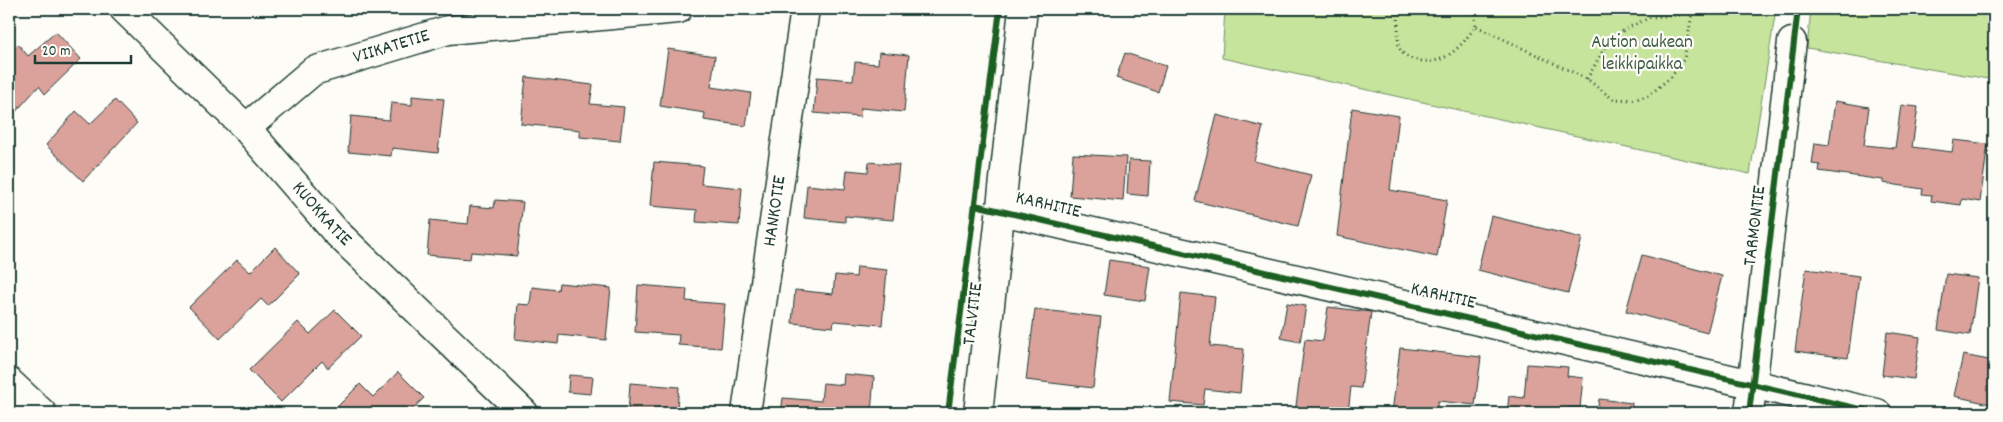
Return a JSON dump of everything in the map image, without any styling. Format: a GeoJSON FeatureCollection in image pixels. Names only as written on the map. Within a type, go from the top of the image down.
{"type":"FeatureCollection","features":[{"type":"Feature","properties":{"kind":"main road","name":"KUOKKATIE"},"geometry":{"type":"LineString","coordinates":[[124,9],[246,128],[336,232],[524,413]]}},
{"type":"Feature","properties":{"kind":"main road","name":"VIIKATETIE"},"geometry":{"type":"LineString","coordinates":[[246,128],[313,71],[448,30],[678,9]]}},
{"type":"Feature","properties":{"kind":"main road","name":"HANKOTIE"},"geometry":{"type":"LineString","coordinates":[[746,413],[805,9]]}},
{"type":"Feature","properties":{"kind":"main road","name":"TALVITIE"},"geometry":{"type":"LineString","coordinates":[[978,413],[1023,9]]}},
{"type":"Feature","properties":{"kind":"main road","name":"TARMONTIE"},"geometry":{"type":"LineString","coordinates":[[1749,413],[1792,42]]}},
{"type":"Feature","properties":{"kind":"main road","name":"KARHITIE"},"geometry":{"type":"LineString","coordinates":[[1002,211],[1877,413]]}},
{"type":"Feature","properties":{"kind":"main road"},"geometry":{"type":"LineString","coordinates":[[9,382],[42,413]]}},
{"type":"Feature","properties":{"kind":"path"},"geometry":{"type":"LineString","coordinates":[[1398,9],[1400,48],[1409,58],[1421,61],[1444,59],[1459,48],[1476,26],[1474,9]]}},
{"type":"Feature","properties":{"kind":"path"},"geometry":{"type":"LineString","coordinates":[[1476,26],[1587,79],[1613,99],[1631,100],[1648,96],[1671,77],[1684,59],[1692,14],[1696,9]]}},
{"type":"Feature","properties":{"kind":"path"},"geometry":{"type":"LineString","coordinates":[[1587,79],[1604,49],[1625,29],[1651,17],[1692,14]]}},
{"type":"Feature","properties":{"kind":"green space","name":"Aution aukean leikkipaikka"},"geometry":{"type":"Polygon","coordinates":[[[1225,9],[1776,9],[1750,174],[1222,58],[1225,9]]]}},
{"type":"Feature","properties":{"kind":"green space"},"geometry":{"type":"Polygon","coordinates":[[[1811,9],[1994,9],[1994,80],[1807,48],[1811,9]]]}},
{"type":"Feature","properties":{"kind":"building"},"geometry":{"type":"Polygon","coordinates":[[[56,32],[81,59],[45,94],[39,86],[11,117],[9,115],[9,52],[18,44],[28,56],[56,32]]]}},
{"type":"Feature","properties":{"kind":"building"},"geometry":{"type":"Polygon","coordinates":[[[668,49],[715,56],[711,87],[751,93],[746,126],[704,120],[705,113],[660,106],[668,49]]]}},
{"type":"Feature","properties":{"kind":"building"},"geometry":{"type":"Polygon","coordinates":[[[879,52],[909,55],[904,112],[861,108],[860,117],[814,113],[817,77],[853,80],[855,62],[878,64],[879,52]]]}},
{"type":"Feature","properties":{"kind":"building"},"geometry":{"type":"Polygon","coordinates":[[[1125,53],[1166,66],[1158,92],[1116,78],[1125,53]]]}},
{"type":"Feature","properties":{"kind":"building"},"geometry":{"type":"Polygon","coordinates":[[[526,77],[593,85],[590,104],[624,107],[620,141],[580,137],[580,130],[521,124],[526,77]]]}},
{"type":"Feature","properties":{"kind":"building"},"geometry":{"type":"Polygon","coordinates":[[[412,96],[444,99],[438,153],[392,148],[391,156],[348,152],[351,116],[389,120],[391,103],[412,105],[412,96]]]}},
{"type":"Feature","properties":{"kind":"building"},"geometry":{"type":"Polygon","coordinates":[[[115,100],[137,123],[83,181],[46,145],[76,111],[90,124],[115,100]]]}},
{"type":"Feature","properties":{"kind":"building"},"geometry":{"type":"Polygon","coordinates":[[[1835,101],[1869,107],[1864,145],[1895,148],[1901,105],[1918,107],[1912,147],[1952,152],[1954,140],[1988,144],[1980,202],[1962,199],[1961,205],[1931,201],[1932,195],[1922,194],[1923,189],[1883,183],[1883,180],[1819,171],[1820,165],[1812,164],[1815,143],[1829,145],[1835,101]]]}},
{"type":"Feature","properties":{"kind":"building"},"geometry":{"type":"Polygon","coordinates":[[[1352,108],[1399,116],[1390,190],[1447,200],[1437,257],[1337,236],[1352,108]]]}},
{"type":"Feature","properties":{"kind":"building"},"geometry":{"type":"Polygon","coordinates":[[[1217,115],[1263,127],[1254,161],[1311,175],[1298,226],[1195,201],[1217,115]]]}},
{"type":"Feature","properties":{"kind":"building"},"geometry":{"type":"Polygon","coordinates":[[[1073,154],[1126,157],[1123,201],[1070,196],[1073,154]]]}},
{"type":"Feature","properties":{"kind":"building"},"geometry":{"type":"Polygon","coordinates":[[[1129,160],[1150,161],[1148,196],[1127,194],[1129,160]]]}},
{"type":"Feature","properties":{"kind":"building"},"geometry":{"type":"Polygon","coordinates":[[[654,162],[703,166],[701,184],[742,188],[739,225],[696,222],[697,210],[650,206],[654,162]]]}},
{"type":"Feature","properties":{"kind":"building"},"geometry":{"type":"Polygon","coordinates":[[[869,162],[899,165],[893,220],[845,216],[845,222],[804,218],[807,185],[845,189],[847,170],[868,172],[869,162]]]}},
{"type":"Feature","properties":{"kind":"building"},"geometry":{"type":"Polygon","coordinates":[[[495,200],[523,202],[517,256],[471,252],[470,259],[427,255],[430,220],[468,224],[470,206],[494,208],[495,200]]]}},
{"type":"Feature","properties":{"kind":"building"},"geometry":{"type":"Polygon","coordinates":[[[1491,216],[1582,238],[1568,293],[1478,270],[1491,216]]]}},
{"type":"Feature","properties":{"kind":"building"},"geometry":{"type":"Polygon","coordinates":[[[275,247],[300,274],[268,306],[261,299],[220,339],[189,307],[237,260],[250,272],[275,247]]]}},
{"type":"Feature","properties":{"kind":"building"},"geometry":{"type":"Polygon","coordinates":[[[1642,255],[1722,276],[1707,333],[1626,311],[1642,255]]]}},
{"type":"Feature","properties":{"kind":"building"},"geometry":{"type":"Polygon","coordinates":[[[1109,260],[1150,266],[1145,301],[1104,295],[1109,260]]]}},
{"type":"Feature","properties":{"kind":"building"},"geometry":{"type":"Polygon","coordinates":[[[857,267],[887,270],[882,325],[834,321],[833,327],[792,323],[795,290],[833,294],[835,275],[856,277],[857,267]]]}},
{"type":"Feature","properties":{"kind":"building"},"geometry":{"type":"Polygon","coordinates":[[[1806,269],[1859,276],[1848,358],[1795,351],[1806,269]]]}},
{"type":"Feature","properties":{"kind":"building"},"geometry":{"type":"Polygon","coordinates":[[[1946,274],[1978,278],[1970,335],[1938,330],[1946,274]]]}},
{"type":"Feature","properties":{"kind":"building"},"geometry":{"type":"Polygon","coordinates":[[[559,283],[611,288],[606,340],[559,335],[558,344],[515,339],[518,304],[530,305],[532,287],[558,290],[559,283]]]}},
{"type":"Feature","properties":{"kind":"building"},"geometry":{"type":"Polygon","coordinates":[[[638,285],[687,289],[686,301],[725,304],[721,348],[678,345],[679,335],[635,332],[638,285]]]}},
{"type":"Feature","properties":{"kind":"building"},"geometry":{"type":"Polygon","coordinates":[[[1181,293],[1215,297],[1210,346],[1244,349],[1240,393],[1205,389],[1203,405],[1170,402],[1181,293]]]}},
{"type":"Feature","properties":{"kind":"building"},"geometry":{"type":"Polygon","coordinates":[[[1287,303],[1306,306],[1300,342],[1281,338],[1287,303]]]}},
{"type":"Feature","properties":{"kind":"building"},"geometry":{"type":"Polygon","coordinates":[[[1328,307],[1371,312],[1361,388],[1351,387],[1348,413],[1295,413],[1305,339],[1323,341],[1328,307]]]}},
{"type":"Feature","properties":{"kind":"building"},"geometry":{"type":"Polygon","coordinates":[[[1035,309],[1101,317],[1093,388],[1026,380],[1035,309]]]}},
{"type":"Feature","properties":{"kind":"building"},"geometry":{"type":"Polygon","coordinates":[[[335,310],[361,336],[328,368],[322,361],[281,402],[249,370],[298,322],[310,334],[335,310]]]}},
{"type":"Feature","properties":{"kind":"building"},"geometry":{"type":"Polygon","coordinates":[[[1887,332],[1920,337],[1914,379],[1882,375],[1887,332]]]}},
{"type":"Feature","properties":{"kind":"building"},"geometry":{"type":"Polygon","coordinates":[[[1400,348],[1481,357],[1475,405],[1438,401],[1436,413],[1392,413],[1400,348]]]}},
{"type":"Feature","properties":{"kind":"building"},"geometry":{"type":"Polygon","coordinates":[[[1963,355],[1994,361],[1994,405],[1954,396],[1963,355]]]}},
{"type":"Feature","properties":{"kind":"building"},"geometry":{"type":"Polygon","coordinates":[[[1527,364],[1568,367],[1567,376],[1583,378],[1580,408],[1569,407],[1569,413],[1507,413],[1509,396],[1524,398],[1527,364]]]}},
{"type":"Feature","properties":{"kind":"building"},"geometry":{"type":"Polygon","coordinates":[[[398,372],[424,398],[408,413],[331,413],[360,384],[373,397],[398,372]]]}},
{"type":"Feature","properties":{"kind":"building"},"geometry":{"type":"Polygon","coordinates":[[[844,374],[874,377],[871,413],[781,413],[783,398],[821,401],[823,383],[843,385],[844,374]]]}},
{"type":"Feature","properties":{"kind":"building"},"geometry":{"type":"Polygon","coordinates":[[[569,375],[593,377],[591,394],[568,392],[569,375]]]}},
{"type":"Feature","properties":{"kind":"building"},"geometry":{"type":"Polygon","coordinates":[[[630,383],[679,387],[677,407],[716,409],[716,413],[628,413],[630,383]]]}},
{"type":"Feature","properties":{"kind":"building"},"geometry":{"type":"Polygon","coordinates":[[[1599,399],[1632,403],[1631,413],[1597,413],[1599,399]]]}},
{"type":"Feature","properties":{"kind":"cycle path"},"geometry":{"type":"LineString","coordinates":[[948,413],[1000,9]]}},
{"type":"Feature","properties":{"kind":"cycle path"},"geometry":{"type":"LineString","coordinates":[[1749,413],[1798,9]]}},
{"type":"Feature","properties":{"kind":"cycle path"},"geometry":{"type":"LineString","coordinates":[[975,205],[1877,413]]}}]}
